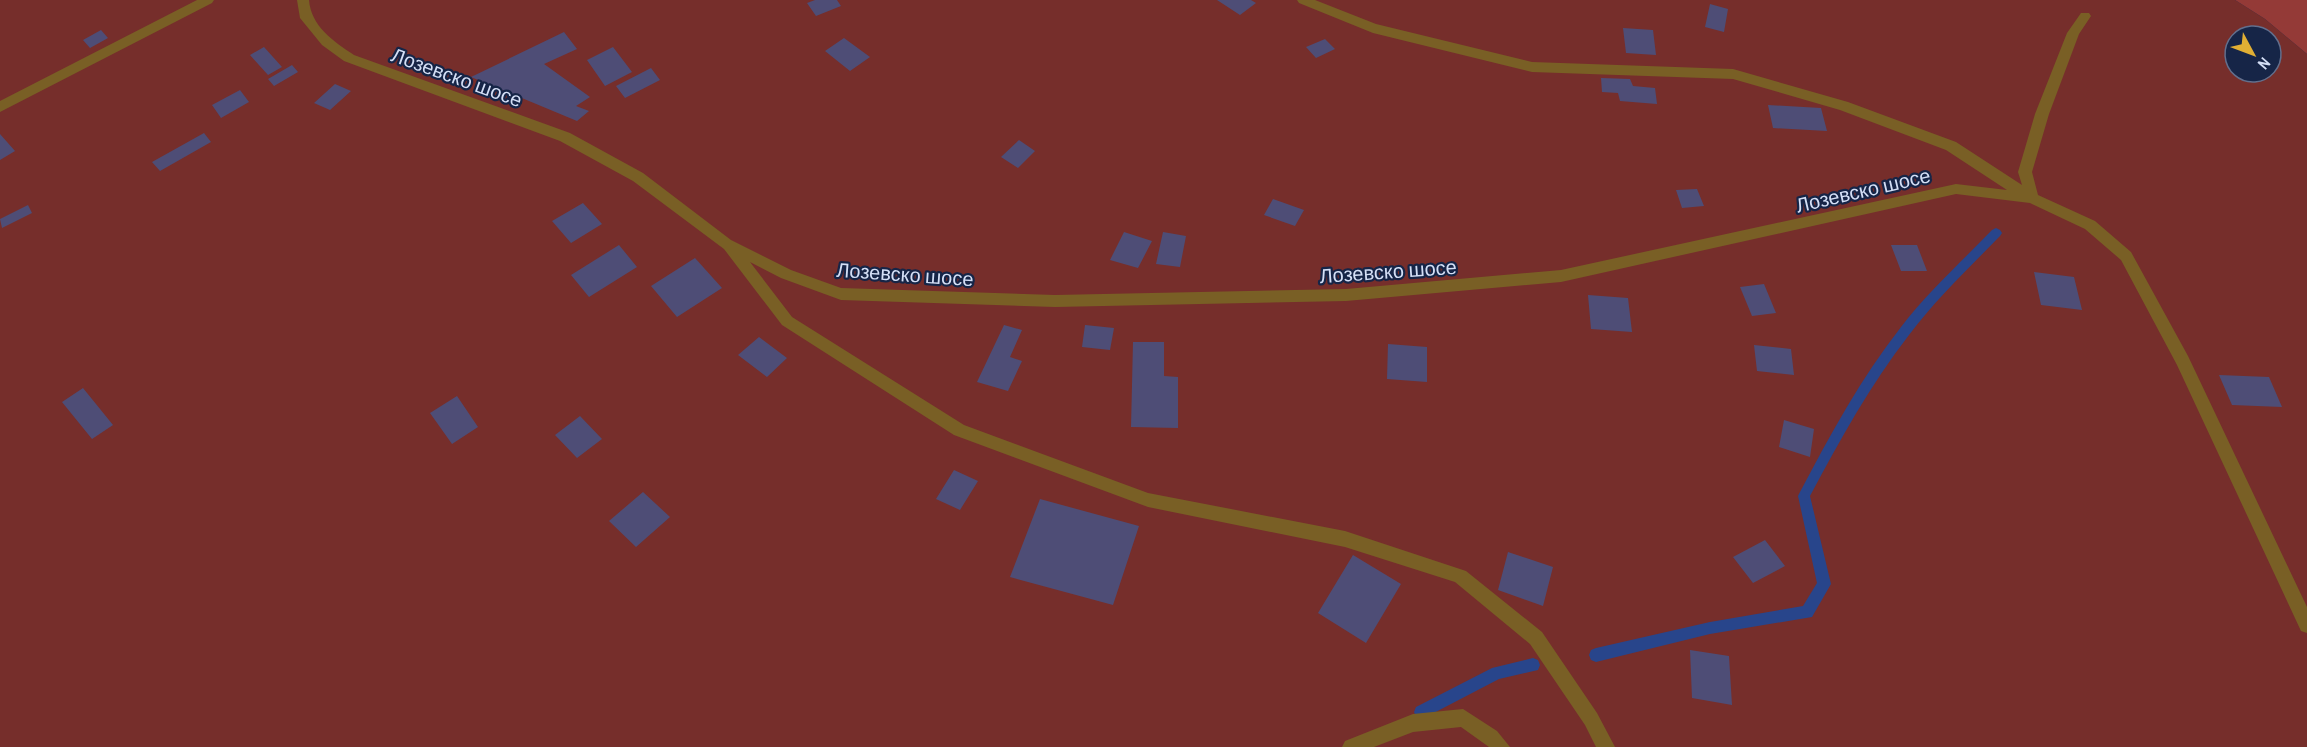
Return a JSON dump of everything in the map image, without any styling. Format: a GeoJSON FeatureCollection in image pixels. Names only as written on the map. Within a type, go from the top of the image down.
{"type":"FeatureCollection","features":[{"type":"Feature","properties":{"kind":"street"},"geometry":{"type":"LineString","coordinates":[[0,107],[208,0]]}},
{"type":"Feature","properties":{"kind":"street","name":"Лозевско шосе"},"geometry":{"type":"LineString","coordinates":[[303,0],[304,15],[311,24],[326,42],[350,58],[565,137],[638,177],[726,244],[786,274],[841,294],[1055,301],[1346,295],[1561,276],[1956,189],[2032,198],[2090,225],[2126,256],[2183,360],[2307,625]]}},
{"type":"Feature","properties":{"kind":"street"},"geometry":{"type":"LineString","coordinates":[[1303,0],[1373,28],[1532,67],[1733,74],[1843,106],[1951,146],[2032,198]]}},
{"type":"Feature","properties":{"kind":"street"},"geometry":{"type":"LineString","coordinates":[[2032,198],[2025,172],[2036,134],[2073,33],[2085,16]]}},
{"type":"Feature","properties":{"kind":"street"},"geometry":{"type":"LineString","coordinates":[[726,244],[787,321],[960,430],[1148,500],[1345,539],[1460,576],[1536,638],[1591,719],[1606,747]]}},
{"type":"Feature","properties":{"kind":"street"},"geometry":{"type":"LineString","coordinates":[[1351,747],[1413,723],[1463,718],[1491,736],[1501,747]]}},
{"type":"Feature","properties":{"kind":"shaded area"},"geometry":{"type":"Polygon","coordinates":[[[0,0],[2235,0],[2271,24],[2223,24],[2223,84],[2283,84],[2283,34],[2307,54],[2307,747],[0,747],[0,0]]]}},
{"type":"Feature","properties":{"kind":"shaded area"},"geometry":{"type":"Polygon","coordinates":[[[2235,0],[2307,0],[2307,54],[2283,34],[2283,24],[2271,24],[2235,0]]]}},
{"type":"Feature","properties":{"kind":"building"},"geometry":{"type":"Polygon","coordinates":[[[815,0],[837,0],[841,6],[816,16],[807,3],[815,0]]]}},
{"type":"Feature","properties":{"kind":"building"},"geometry":{"type":"Polygon","coordinates":[[[1217,0],[1251,0],[1256,3],[1240,15],[1217,0]]]}},
{"type":"Feature","properties":{"kind":"building"},"geometry":{"type":"Polygon","coordinates":[[[1710,4],[1728,9],[1724,32],[1705,27],[1710,4]]]}},
{"type":"Feature","properties":{"kind":"building"},"geometry":{"type":"Polygon","coordinates":[[[1623,28],[1653,30],[1656,55],[1626,53],[1623,28]]]}},
{"type":"Feature","properties":{"kind":"building"},"geometry":{"type":"Polygon","coordinates":[[[101,30],[108,38],[90,48],[83,40],[101,30]]]}},
{"type":"Feature","properties":{"kind":"building"},"geometry":{"type":"Polygon","coordinates":[[[564,32],[577,49],[544,64],[590,97],[576,106],[589,111],[577,121],[471,77],[564,32]]]}},
{"type":"Feature","properties":{"kind":"building"},"geometry":{"type":"Polygon","coordinates":[[[844,38],[870,57],[850,71],[825,51],[844,38]]]}},
{"type":"Feature","properties":{"kind":"building"},"geometry":{"type":"Polygon","coordinates":[[[1325,39],[1335,49],[1316,58],[1306,47],[1325,39]]]}},
{"type":"Feature","properties":{"kind":"building"},"geometry":{"type":"Polygon","coordinates":[[[264,47],[282,67],[268,75],[250,55],[264,47]]]}},
{"type":"Feature","properties":{"kind":"building"},"geometry":{"type":"Polygon","coordinates":[[[613,47],[632,72],[605,86],[587,60],[613,47]]]}},
{"type":"Feature","properties":{"kind":"building"},"geometry":{"type":"Polygon","coordinates":[[[292,65],[298,72],[274,86],[268,79],[292,65]]]}},
{"type":"Feature","properties":{"kind":"building"},"geometry":{"type":"Polygon","coordinates":[[[651,68],[660,80],[625,98],[616,86],[651,68]]]}},
{"type":"Feature","properties":{"kind":"building"},"geometry":{"type":"Polygon","coordinates":[[[1601,78],[1630,79],[1633,86],[1655,88],[1657,104],[1620,101],[1618,93],[1602,92],[1601,78]]]}},
{"type":"Feature","properties":{"kind":"building"},"geometry":{"type":"Polygon","coordinates":[[[335,84],[351,91],[330,110],[314,103],[335,84]]]}},
{"type":"Feature","properties":{"kind":"building"},"geometry":{"type":"Polygon","coordinates":[[[240,90],[249,102],[221,118],[212,105],[240,90]]]}},
{"type":"Feature","properties":{"kind":"building"},"geometry":{"type":"Polygon","coordinates":[[[1768,105],[1821,108],[1827,131],[1773,128],[1768,105]]]}},
{"type":"Feature","properties":{"kind":"building"},"geometry":{"type":"Polygon","coordinates":[[[204,133],[211,142],[160,171],[152,162],[204,133]]]}},
{"type":"Feature","properties":{"kind":"building"},"geometry":{"type":"Polygon","coordinates":[[[0,134],[15,151],[0,160],[0,134]]]}},
{"type":"Feature","properties":{"kind":"building"},"geometry":{"type":"Polygon","coordinates":[[[1019,140],[1035,151],[1018,168],[1001,157],[1019,140]]]}},
{"type":"Feature","properties":{"kind":"building"},"geometry":{"type":"Polygon","coordinates":[[[1697,189],[1704,206],[1682,208],[1676,190],[1697,189]]]}},
{"type":"Feature","properties":{"kind":"building"},"geometry":{"type":"Polygon","coordinates":[[[1273,199],[1304,210],[1295,226],[1264,215],[1273,199]]]}},
{"type":"Feature","properties":{"kind":"building"},"geometry":{"type":"Polygon","coordinates":[[[583,203],[602,224],[571,243],[552,221],[583,203]]]}},
{"type":"Feature","properties":{"kind":"building"},"geometry":{"type":"Polygon","coordinates":[[[28,205],[32,213],[2,228],[0,219],[28,205]]]}},
{"type":"Feature","properties":{"kind":"building"},"geometry":{"type":"Polygon","coordinates":[[[1124,232],[1152,241],[1138,268],[1110,260],[1124,232]]]}},
{"type":"Feature","properties":{"kind":"building"},"geometry":{"type":"Polygon","coordinates":[[[1163,232],[1186,236],[1180,267],[1156,264],[1163,232]]]}},
{"type":"Feature","properties":{"kind":"building"},"geometry":{"type":"Polygon","coordinates":[[[619,245],[637,267],[589,297],[571,275],[619,245]]]}},
{"type":"Feature","properties":{"kind":"building"},"geometry":{"type":"Polygon","coordinates":[[[1891,245],[1917,245],[1927,271],[1901,271],[1891,245]]]}},
{"type":"Feature","properties":{"kind":"building"},"geometry":{"type":"Polygon","coordinates":[[[695,258],[722,288],[677,317],[651,286],[695,258]]]}},
{"type":"Feature","properties":{"kind":"building"},"geometry":{"type":"Polygon","coordinates":[[[2034,272],[2074,277],[2082,310],[2041,305],[2034,272]]]}},
{"type":"Feature","properties":{"kind":"building"},"geometry":{"type":"Polygon","coordinates":[[[1764,284],[1776,313],[1752,316],[1740,287],[1764,284]]]}},
{"type":"Feature","properties":{"kind":"building"},"geometry":{"type":"Polygon","coordinates":[[[1588,295],[1628,298],[1632,332],[1591,329],[1588,295]]]}},
{"type":"Feature","properties":{"kind":"building"},"geometry":{"type":"Polygon","coordinates":[[[1004,325],[1022,330],[1010,357],[1022,361],[1008,391],[977,382],[1004,325]]]}},
{"type":"Feature","properties":{"kind":"building"},"geometry":{"type":"Polygon","coordinates":[[[1085,325],[1114,328],[1110,350],[1082,347],[1085,325]]]}},
{"type":"Feature","properties":{"kind":"building"},"geometry":{"type":"Polygon","coordinates":[[[759,337],[787,358],[767,377],[738,355],[759,337]]]}},
{"type":"Feature","properties":{"kind":"building"},"geometry":{"type":"Polygon","coordinates":[[[1133,342],[1164,342],[1164,376],[1178,377],[1178,428],[1131,427],[1133,342]]]}},
{"type":"Feature","properties":{"kind":"building"},"geometry":{"type":"Polygon","coordinates":[[[1388,344],[1427,347],[1427,382],[1387,379],[1388,344]]]}},
{"type":"Feature","properties":{"kind":"building"},"geometry":{"type":"Polygon","coordinates":[[[1754,345],[1791,349],[1794,375],[1757,371],[1754,345]]]}},
{"type":"Feature","properties":{"kind":"building"},"geometry":{"type":"Polygon","coordinates":[[[2219,375],[2269,377],[2282,407],[2232,405],[2219,375]]]}},
{"type":"Feature","properties":{"kind":"building"},"geometry":{"type":"Polygon","coordinates":[[[83,388],[113,425],[92,439],[62,402],[83,388]]]}},
{"type":"Feature","properties":{"kind":"building"},"geometry":{"type":"Polygon","coordinates":[[[457,396],[478,427],[452,444],[430,413],[457,396]]]}},
{"type":"Feature","properties":{"kind":"building"},"geometry":{"type":"Polygon","coordinates":[[[580,416],[602,439],[577,458],[555,435],[580,416]]]}},
{"type":"Feature","properties":{"kind":"building"},"geometry":{"type":"Polygon","coordinates":[[[1784,420],[1814,429],[1810,457],[1779,447],[1784,420]]]}},
{"type":"Feature","properties":{"kind":"building"},"geometry":{"type":"Polygon","coordinates":[[[954,470],[978,481],[960,510],[936,499],[954,470]]]}},
{"type":"Feature","properties":{"kind":"building"},"geometry":{"type":"Polygon","coordinates":[[[643,492],[670,517],[636,547],[609,521],[643,492]]]}},
{"type":"Feature","properties":{"kind":"building"},"geometry":{"type":"Polygon","coordinates":[[[1040,499],[1139,526],[1113,605],[1010,577],[1040,499]]]}},
{"type":"Feature","properties":{"kind":"building"},"geometry":{"type":"Polygon","coordinates":[[[1765,540],[1785,566],[1753,583],[1733,557],[1765,540]]]}},
{"type":"Feature","properties":{"kind":"building"},"geometry":{"type":"Polygon","coordinates":[[[1508,552],[1553,567],[1543,606],[1498,590],[1508,552]]]}},
{"type":"Feature","properties":{"kind":"building"},"geometry":{"type":"Polygon","coordinates":[[[1353,555],[1401,584],[1366,643],[1318,613],[1353,555]]]}},
{"type":"Feature","properties":{"kind":"building"},"geometry":{"type":"Polygon","coordinates":[[[1690,650],[1729,656],[1732,705],[1692,698],[1690,650]]]}},
{"type":"Feature","properties":{"kind":"waterway"},"geometry":{"type":"LineString","coordinates":[[1596,655],[1710,628],[1807,612],[1824,584],[1804,496],[1851,411],[1890,350],[1926,305],[1996,233]]}},
{"type":"Feature","properties":{"kind":"waterway"},"geometry":{"type":"LineString","coordinates":[[1421,712],[1497,673],[1533,665]]}}]}
